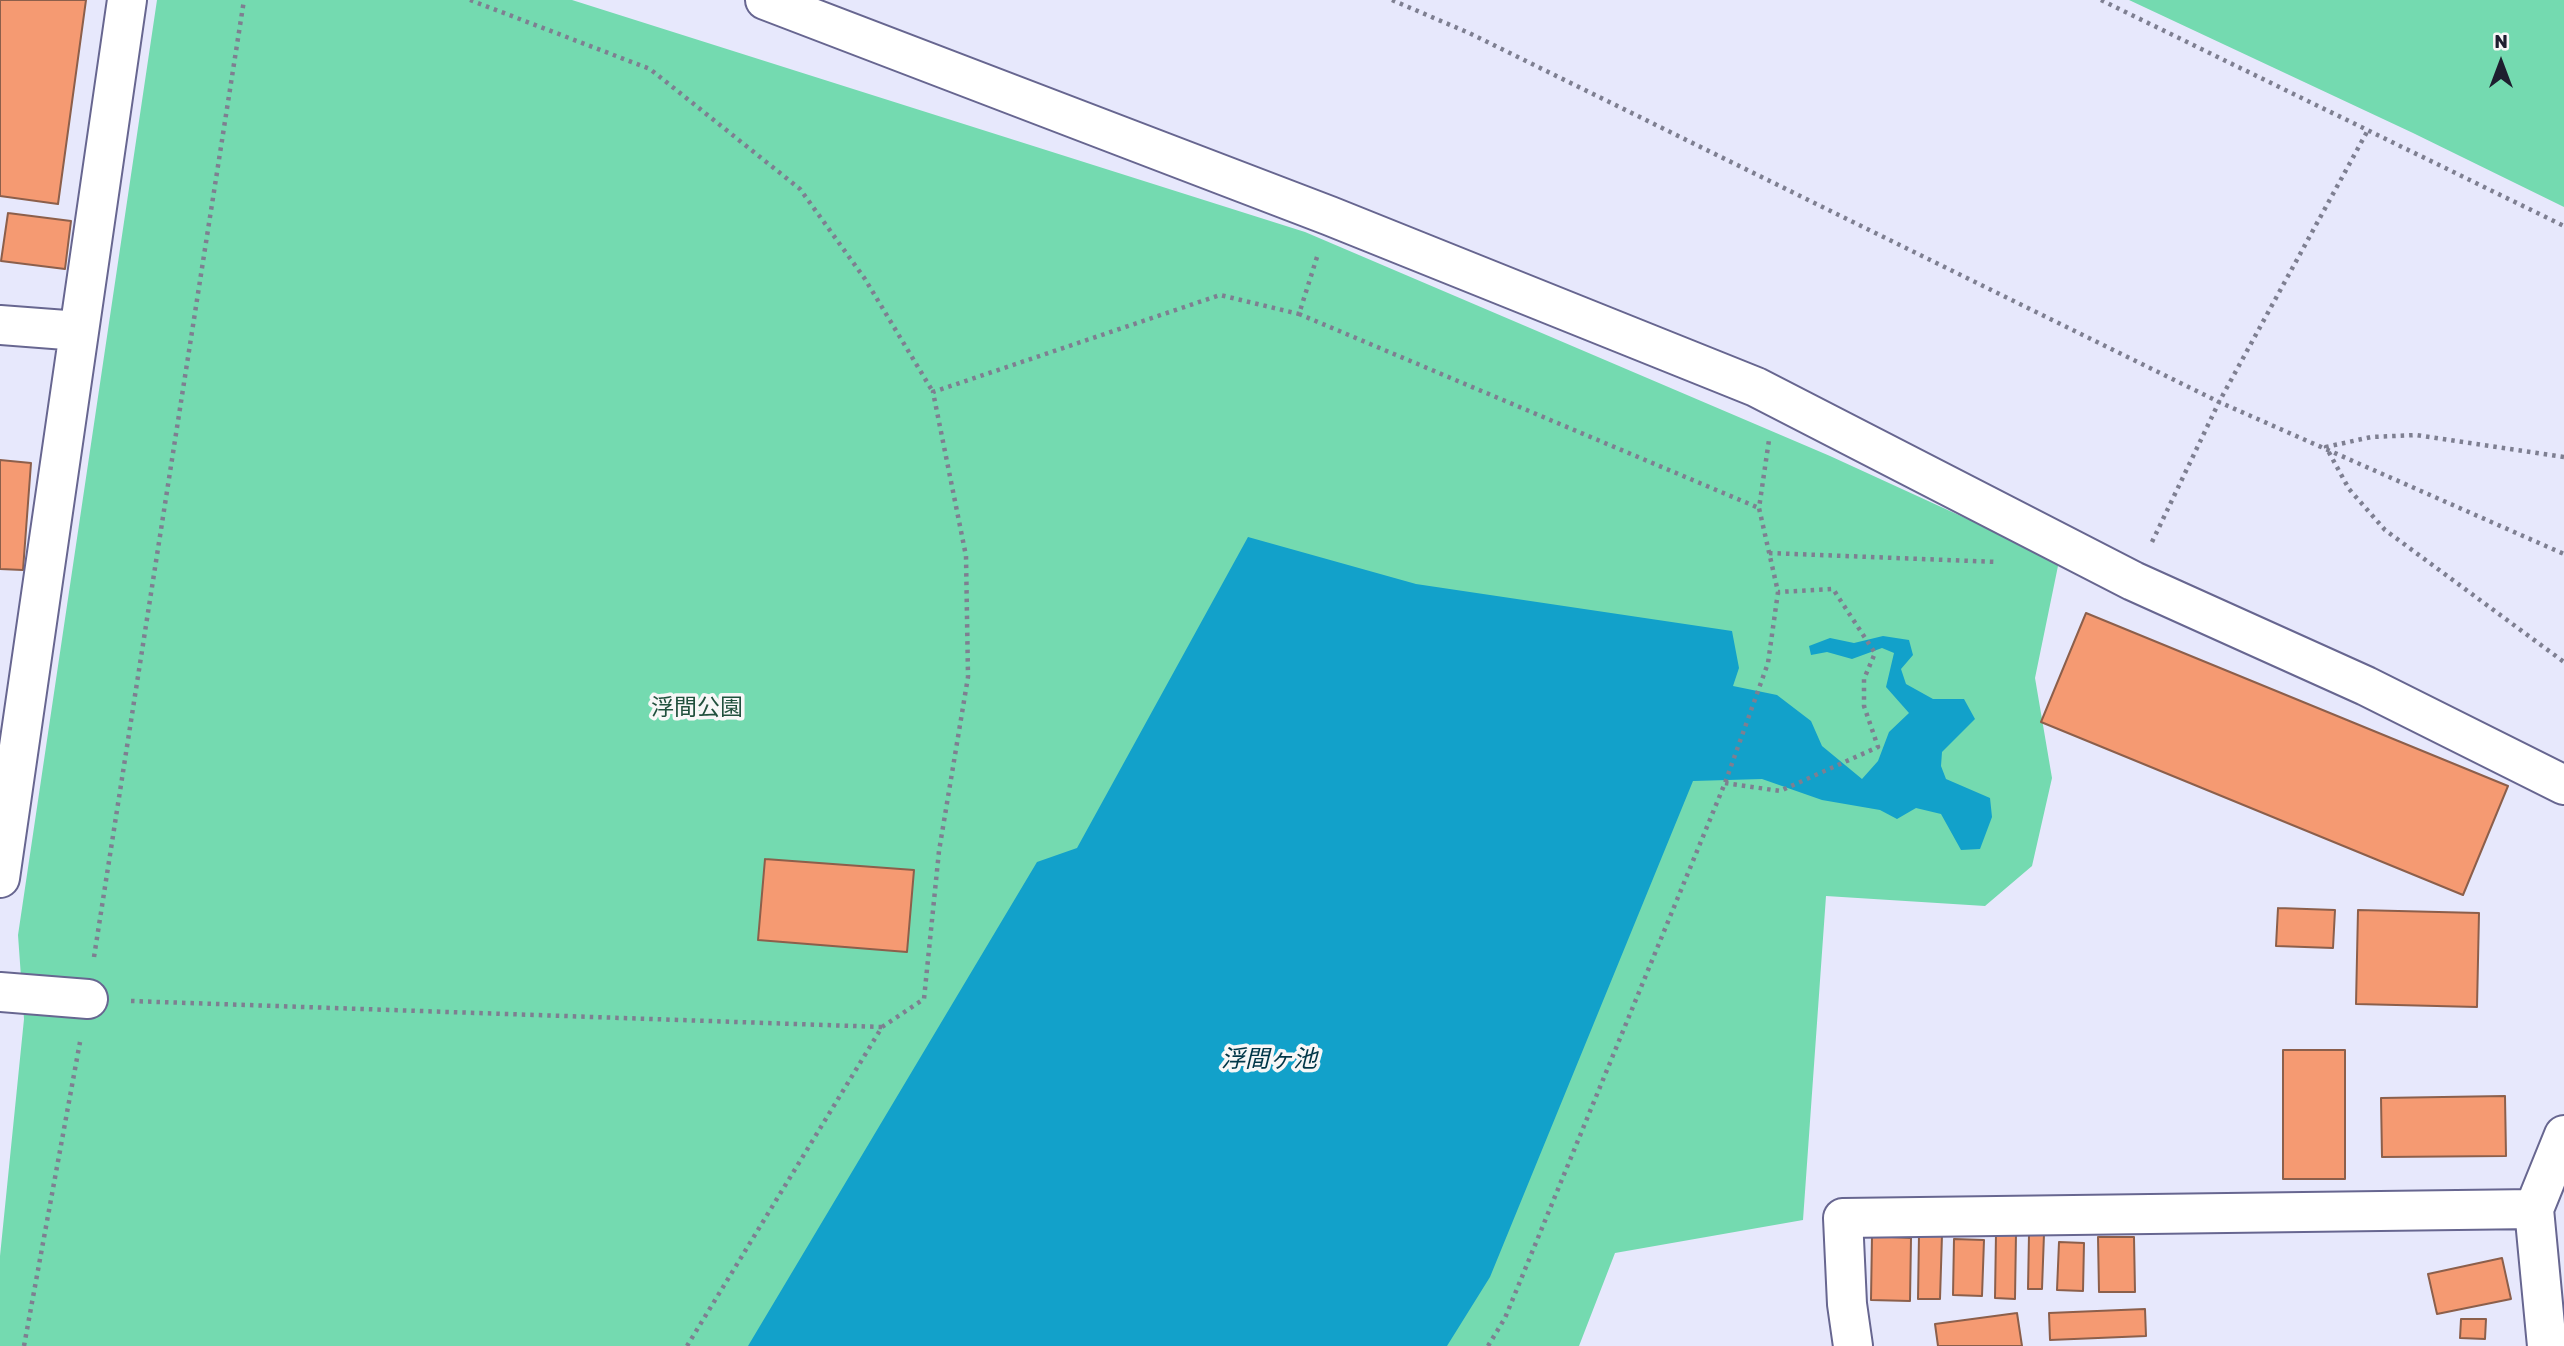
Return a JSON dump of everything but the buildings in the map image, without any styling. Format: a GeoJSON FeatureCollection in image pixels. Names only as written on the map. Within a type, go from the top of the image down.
{"type":"FeatureCollection","features":[{"type":"Feature","properties":{"kind":"street"},"geometry":{"type":"LineString","coordinates":[[0,878],[127,0]]}},
{"type":"Feature","properties":{"kind":"street"},"geometry":{"type":"LineString","coordinates":[[765,0],[1331,216],[1756,387],[2133,581],[2366,686],[2564,785]]}},
{"type":"Feature","properties":{"kind":"street"},"geometry":{"type":"LineString","coordinates":[[0,325],[79,331]]}},
{"type":"Feature","properties":{"kind":"street"},"geometry":{"type":"LineString","coordinates":[[0,992],[88,999]]}},
{"type":"Feature","properties":{"kind":"street"},"geometry":{"type":"LineString","coordinates":[[2547,1346],[2534,1209],[2564,1135]]}},
{"type":"Feature","properties":{"kind":"street"},"geometry":{"type":"LineString","coordinates":[[1853,1346],[1847,1304],[1843,1218],[2534,1209]]}},
{"type":"Feature","properties":{"kind":"path"},"geometry":{"type":"LineString","coordinates":[[24,1346],[88,999],[244,0]]}},
{"type":"Feature","properties":{"kind":"path"},"geometry":{"type":"LineString","coordinates":[[470,0],[650,69],[800,190],[865,279],[933,392],[966,556],[968,677],[939,851],[924,999],[882,1027],[687,1346]]}},
{"type":"Feature","properties":{"kind":"path"},"geometry":{"type":"LineString","coordinates":[[1392,0],[1469,33],[2219,402],[2564,554]]}},
{"type":"Feature","properties":{"kind":"path"},"geometry":{"type":"LineString","coordinates":[[2101,0],[2564,226]]}},
{"type":"Feature","properties":{"kind":"path"},"geometry":{"type":"LineString","coordinates":[[2133,581],[2219,402],[2368,130]]}},
{"type":"Feature","properties":{"kind":"path"},"geometry":{"type":"LineString","coordinates":[[1298,314],[1331,216]]}},
{"type":"Feature","properties":{"kind":"path"},"geometry":{"type":"LineString","coordinates":[[933,392],[1220,295],[1298,314],[1759,508]]}},
{"type":"Feature","properties":{"kind":"path"},"geometry":{"type":"LineString","coordinates":[[1488,1346],[1505,1318],[1725,783],[1768,663],[1778,592],[1759,508],[1775,398]]}},
{"type":"Feature","properties":{"kind":"path"},"geometry":{"type":"LineString","coordinates":[[2326,447],[2371,437],[2416,435],[2564,457]]}},
{"type":"Feature","properties":{"kind":"path"},"geometry":{"type":"LineString","coordinates":[[2326,447],[2349,489],[2385,530],[2564,662]]}},
{"type":"Feature","properties":{"kind":"path"},"geometry":{"type":"LineString","coordinates":[[1769,552],[2022,563],[2063,546]]}},
{"type":"Feature","properties":{"kind":"path"},"geometry":{"type":"LineString","coordinates":[[1725,783],[1780,791],[1878,747],[1864,706],[1864,679],[1875,653],[1833,589],[1778,592]]}},
{"type":"Feature","properties":{"kind":"path"},"geometry":{"type":"LineString","coordinates":[[88,999],[882,1027]]}},
{"type":"Feature","properties":{"kind":"green space","name":"浮間公園"},"geometry":{"type":"Polygon","coordinates":[[[157,0],[572,0],[1305,232],[1830,456],[2059,561],[2035,678],[2052,778],[2032,866],[1985,906],[1826,896],[1803,1220],[1615,1253],[1579,1346],[0,1346],[0,1256],[24,1019],[18,935],[157,0]]]}},
{"type":"Feature","properties":{"kind":"green space"},"geometry":{"type":"Polygon","coordinates":[[[2129,0],[2564,0],[2564,207],[2413,133],[2129,0]]]}},
{"type":"Feature","properties":{"kind":"water","name":"浮間ヶ池"},"geometry":{"type":"Polygon","coordinates":[[[1248,537],[1416,584],[1732,631],[1739,668],[1733,686],[1777,695],[1811,721],[1822,746],[1862,779],[1878,761],[1889,732],[1909,713],[1886,687],[1894,653],[1882,648],[1852,659],[1827,652],[1811,655],[1809,646],[1830,638],[1854,643],[1883,636],[1909,640],[1913,655],[1901,669],[1906,684],[1933,699],[1964,699],[1975,719],[1942,752],[1941,766],[1946,779],[1990,798],[1992,817],[1980,849],[1961,850],[1941,814],[1916,808],[1897,819],[1880,810],[1822,800],[1762,779],[1693,781],[1490,1277],[1447,1346],[748,1346],[1037,862],[1077,848],[1248,537]]]}}]}
